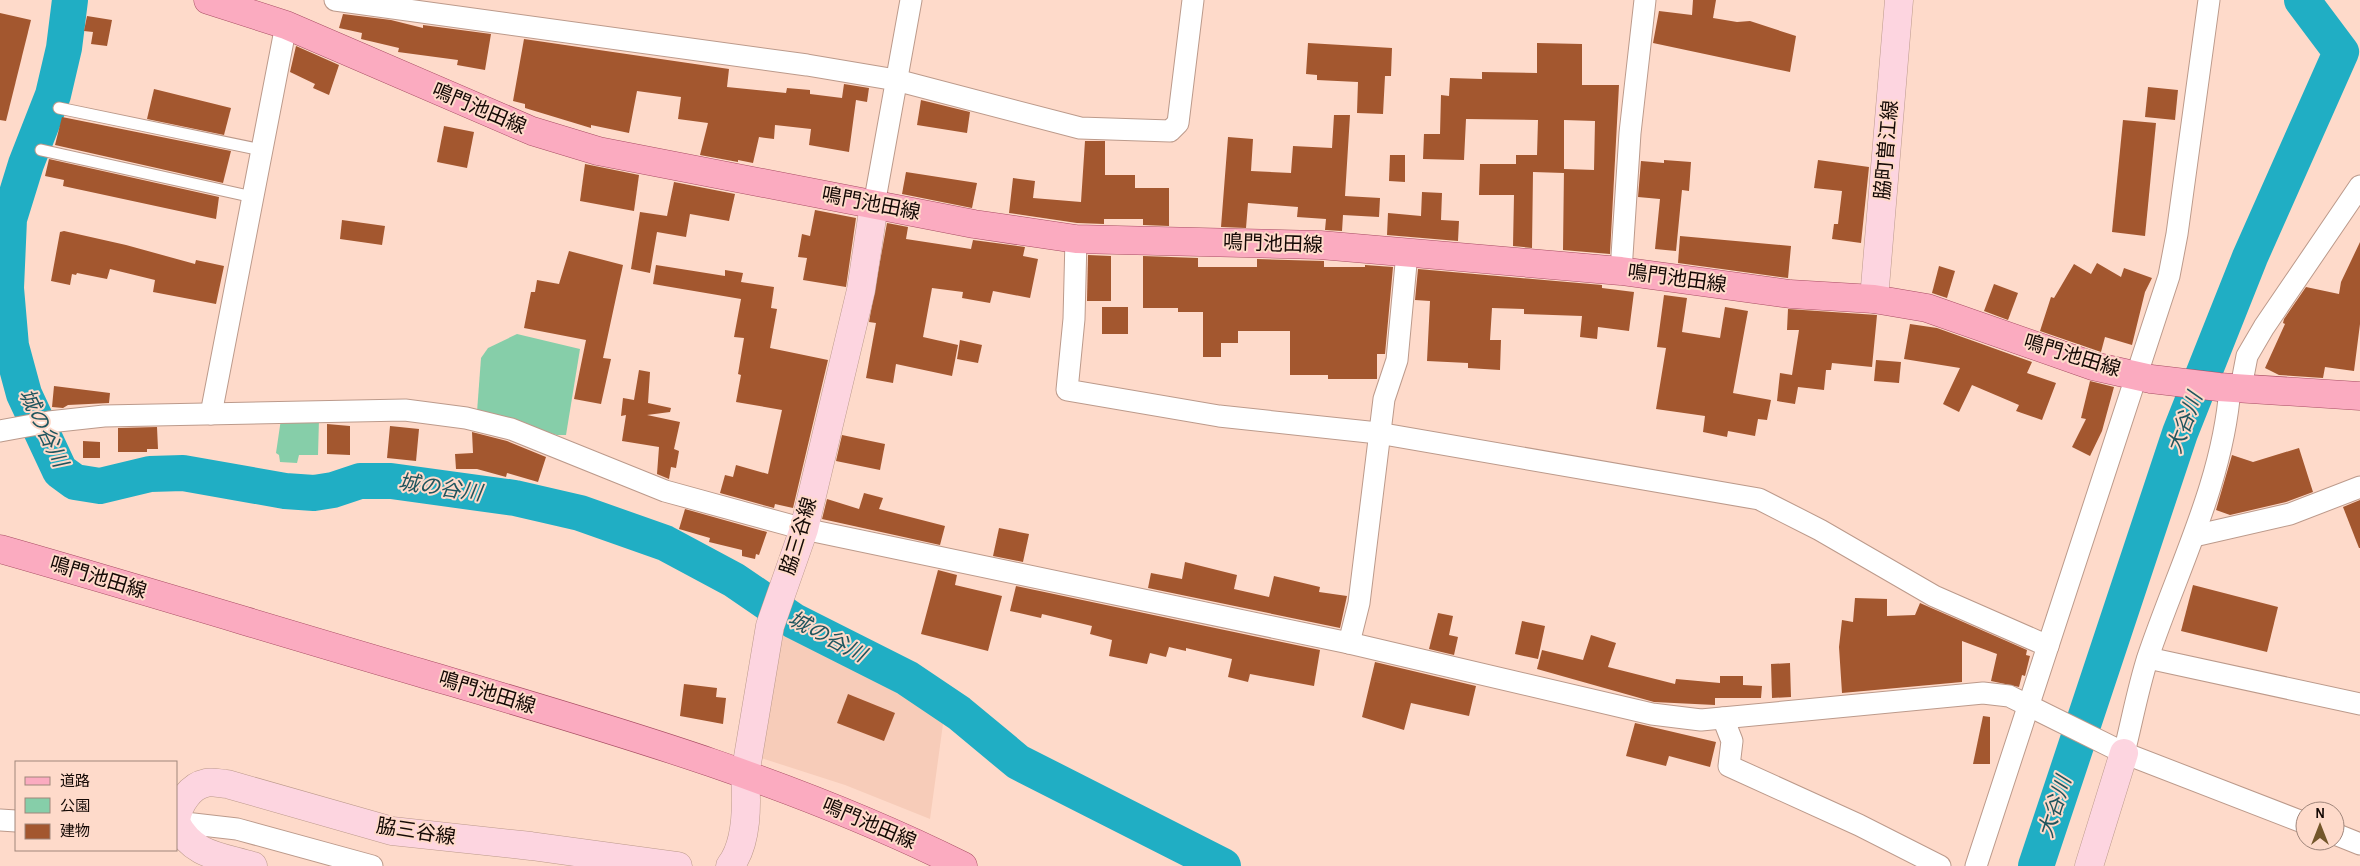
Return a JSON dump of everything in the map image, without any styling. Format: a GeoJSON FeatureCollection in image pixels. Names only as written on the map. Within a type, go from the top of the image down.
{"type":"FeatureCollection","features":[{"type":"Feature","properties":{"kind":"main road","name":"鳴門池田線"},"geometry":{"type":"LineString","coordinates":[[208,0],[236,4],[413,82],[541,134],[606,153],[974,224],[1076,239],[1320,245],[1621,271],[1790,294],[1874,299],[1927,308],[2093,366],[2144,377],[2230,387],[2360,396]]}},
{"type":"Feature","properties":{"kind":"main road","name":"脇町曽江線"},"geometry":{"type":"LineString","coordinates":[[1874,299],[1899,0]]}},
{"type":"Feature","properties":{"kind":"main road","name":"脇三谷線"},"geometry":{"type":"LineString","coordinates":[[730,866],[738,855],[742,835],[746,792],[744,774],[770,626],[804,529],[861,290],[874,205]]}},
{"type":"Feature","properties":{"kind":"main road","name":"鳴門池田線"},"geometry":{"type":"LineString","coordinates":[[0,549],[527,704],[744,774],[844,812],[963,866]]}},
{"type":"Feature","properties":{"kind":"main road"},"geometry":{"type":"LineString","coordinates":[[2089,866],[2118,750]]}},
{"type":"Feature","properties":{"kind":"main road","name":"脇三谷線"},"geometry":{"type":"LineString","coordinates":[[178,809],[189,792],[206,782],[227,784],[392,831],[531,846],[678,866]]}},
{"type":"Feature","properties":{"kind":"main road"},"geometry":{"type":"LineString","coordinates":[[178,825],[184,838],[199,850],[253,866]]}},
{"type":"Feature","properties":{"kind":"street"},"geometry":{"type":"LineString","coordinates":[[335,0],[808,65],[896,80],[1080,128],[1170,131],[1178,123],[1193,0]]}},
{"type":"Feature","properties":{"kind":"street"},"geometry":{"type":"LineString","coordinates":[[874,205],[911,0]]}},
{"type":"Feature","properties":{"kind":"street"},"geometry":{"type":"LineString","coordinates":[[1621,271],[1630,133],[1645,0]]}},
{"type":"Feature","properties":{"kind":"street"},"geometry":{"type":"LineString","coordinates":[[1976,866],[2032,708],[2048,646],[2144,377],[2177,234],[2209,0]]}},
{"type":"Feature","properties":{"kind":"street"},"geometry":{"type":"LineString","coordinates":[[212,414],[286,25]]}},
{"type":"Feature","properties":{"kind":"street"},"geometry":{"type":"LineString","coordinates":[[2118,750],[2148,658],[2194,536],[2228,419],[2230,387],[2264,326],[2360,186]]}},
{"type":"Feature","properties":{"kind":"street"},"geometry":{"type":"LineString","coordinates":[[1076,239],[1074,318],[1066,390],[1219,416],[1378,433],[1759,499],[1820,530],[1934,596],[2048,646]]}},
{"type":"Feature","properties":{"kind":"street"},"geometry":{"type":"LineString","coordinates":[[1349,643],[1359,603],[1378,433],[1384,399],[1397,360],[1407,253]]}},
{"type":"Feature","properties":{"kind":"street"},"geometry":{"type":"LineString","coordinates":[[0,431],[49,422],[104,416],[405,410],[466,418],[511,429],[665,492],[804,529],[1349,643],[1652,714],[1701,720],[1983,693],[2009,696],[2118,750],[2295,819]]}},
{"type":"Feature","properties":{"kind":"street"},"geometry":{"type":"LineString","coordinates":[[2194,536],[2290,514],[2360,487]]}},
{"type":"Feature","properties":{"kind":"street"},"geometry":{"type":"LineString","coordinates":[[2148,658],[2360,704]]}},
{"type":"Feature","properties":{"kind":"street"},"geometry":{"type":"LineString","coordinates":[[1723,718],[1732,741],[1729,766],[1859,825],[1940,866]]}},
{"type":"Feature","properties":{"kind":"street"},"geometry":{"type":"LineString","coordinates":[[0,820],[15,821]]}},
{"type":"Feature","properties":{"kind":"street"},"geometry":{"type":"LineString","coordinates":[[178,821],[238,829],[372,866]]}},
{"type":"Feature","properties":{"kind":"street"},"geometry":{"type":"LineString","coordinates":[[2345,838],[2360,844]]}},
{"type":"Feature","properties":{"kind":"lane"},"geometry":{"type":"LineString","coordinates":[[59,108],[262,150]]}},
{"type":"Feature","properties":{"kind":"lane"},"geometry":{"type":"LineString","coordinates":[[41,150],[253,197]]}},
{"type":"Feature","properties":{"kind":"shaded area"},"geometry":{"type":"Polygon","coordinates":[[[775,631],[853,667],[942,720],[930,819],[845,785],[758,757],[775,631]]]}},
{"type":"Feature","properties":{"kind":"green space"},"geometry":{"type":"Polygon","coordinates":[[[517,334],[580,349],[566,435],[557,435],[477,412],[481,358],[488,348],[517,334]]]}},
{"type":"Feature","properties":{"kind":"green space"},"geometry":{"type":"Polygon","coordinates":[[[281,419],[319,419],[318,455],[299,455],[297,463],[280,462],[279,455],[276,453],[281,419]]]}},
{"type":"Feature","properties":{"kind":"building"},"geometry":{"type":"Polygon","coordinates":[[[1693,0],[1716,0],[1713,18],[1737,22],[1750,21],[1796,36],[1790,72],[1653,43],[1659,11],[1692,15],[1693,0]]]}},
{"type":"Feature","properties":{"kind":"building"},"geometry":{"type":"Polygon","coordinates":[[[0,13],[31,20],[6,121],[0,120],[0,13]]]}},
{"type":"Feature","properties":{"kind":"building"},"geometry":{"type":"Polygon","coordinates":[[[343,14],[391,20],[423,28],[423,25],[491,34],[485,70],[457,65],[458,60],[398,52],[399,48],[361,39],[362,33],[339,28],[343,14]]]}},
{"type":"Feature","properties":{"kind":"building"},"geometry":{"type":"Polygon","coordinates":[[[87,16],[112,20],[107,46],[91,44],[93,32],[84,31],[87,16]]]}},
{"type":"Feature","properties":{"kind":"building"},"geometry":{"type":"Polygon","coordinates":[[[524,39],[729,69],[727,87],[786,93],[787,88],[810,90],[810,94],[842,98],[844,84],[869,88],[867,102],[856,100],[849,152],[809,145],[811,129],[775,125],[774,139],[759,137],[753,163],[738,160],[738,162],[700,155],[708,123],[678,119],[681,97],[637,91],[629,133],[591,125],[591,128],[525,108],[525,104],[513,101],[524,39]]]}},
{"type":"Feature","properties":{"kind":"building"},"geometry":{"type":"Polygon","coordinates":[[[1308,43],[1392,48],[1391,76],[1385,76],[1383,114],[1357,113],[1358,82],[1317,80],[1317,75],[1306,74],[1308,43]]]}},
{"type":"Feature","properties":{"kind":"building"},"geometry":{"type":"Polygon","coordinates":[[[1537,43],[1582,44],[1582,85],[1619,85],[1610,254],[1563,250],[1564,173],[1533,172],[1532,248],[1513,246],[1514,195],[1479,195],[1480,164],[1516,164],[1516,155],[1537,155],[1538,120],[1466,119],[1464,160],[1423,159],[1424,134],[1440,134],[1441,95],[1449,96],[1450,78],[1482,79],[1482,72],[1537,73],[1537,43]],[[1564,120],[1564,169],[1594,170],[1595,121],[1564,120]]]}},
{"type":"Feature","properties":{"kind":"building"},"geometry":{"type":"Polygon","coordinates":[[[296,46],[339,65],[329,95],[313,88],[315,84],[290,72],[296,46]]]}},
{"type":"Feature","properties":{"kind":"building"},"geometry":{"type":"Polygon","coordinates":[[[2148,87],[2178,90],[2175,120],[2145,117],[2148,87]]]}},
{"type":"Feature","properties":{"kind":"building"},"geometry":{"type":"Polygon","coordinates":[[[154,89],[231,108],[224,135],[147,119],[154,89]]]}},
{"type":"Feature","properties":{"kind":"building"},"geometry":{"type":"Polygon","coordinates":[[[921,100],[970,112],[967,133],[917,125],[921,100]]]}},
{"type":"Feature","properties":{"kind":"building"},"geometry":{"type":"Polygon","coordinates":[[[1334,115],[1350,115],[1345,196],[1380,198],[1379,217],[1343,215],[1342,231],[1325,230],[1326,219],[1297,217],[1298,207],[1248,203],[1246,228],[1221,227],[1228,137],[1253,139],[1251,171],[1291,173],[1293,146],[1332,148],[1334,115]]]}},
{"type":"Feature","properties":{"kind":"building"},"geometry":{"type":"Polygon","coordinates":[[[62,117],[231,151],[223,183],[55,145],[62,117]]]}},
{"type":"Feature","properties":{"kind":"building"},"geometry":{"type":"Polygon","coordinates":[[[2123,120],[2156,123],[2145,236],[2112,232],[2123,120]]]}},
{"type":"Feature","properties":{"kind":"building"},"geometry":{"type":"Polygon","coordinates":[[[444,126],[474,132],[467,168],[437,162],[444,126]]]}},
{"type":"Feature","properties":{"kind":"building"},"geometry":{"type":"Polygon","coordinates":[[[1085,141],[1105,141],[1105,175],[1135,175],[1135,188],[1169,188],[1169,226],[1143,225],[1143,219],[1104,219],[1104,224],[1077,223],[1009,213],[1013,178],[1035,181],[1033,198],[1081,202],[1085,141]]]}},
{"type":"Feature","properties":{"kind":"building"},"geometry":{"type":"Polygon","coordinates":[[[1390,155],[1405,155],[1405,182],[1389,181],[1390,155]]]}},
{"type":"Feature","properties":{"kind":"building"},"geometry":{"type":"Polygon","coordinates":[[[49,159],[219,197],[216,219],[63,186],[64,180],[45,176],[49,159]]]}},
{"type":"Feature","properties":{"kind":"building"},"geometry":{"type":"Polygon","coordinates":[[[1664,160],[1691,162],[1689,191],[1682,190],[1676,251],[1655,249],[1660,199],[1638,197],[1641,161],[1664,163],[1664,160]]]}},
{"type":"Feature","properties":{"kind":"building"},"geometry":{"type":"Polygon","coordinates":[[[1818,160],[1869,167],[1861,243],[1832,239],[1834,224],[1838,224],[1842,191],[1814,188],[1818,160]]]}},
{"type":"Feature","properties":{"kind":"building"},"geometry":{"type":"Polygon","coordinates":[[[585,164],[639,175],[634,211],[580,201],[585,164]]]}},
{"type":"Feature","properties":{"kind":"building"},"geometry":{"type":"Polygon","coordinates":[[[906,172],[977,183],[972,208],[902,194],[906,172]]]}},
{"type":"Feature","properties":{"kind":"building"},"geometry":{"type":"Polygon","coordinates":[[[674,182],[735,194],[729,221],[690,214],[686,237],[657,232],[650,273],[631,269],[640,212],[667,216],[674,182]]]}},
{"type":"Feature","properties":{"kind":"building"},"geometry":{"type":"Polygon","coordinates":[[[1422,192],[1442,193],[1441,220],[1459,221],[1458,241],[1387,235],[1388,213],[1421,216],[1422,192]]]}},
{"type":"Feature","properties":{"kind":"building"},"geometry":{"type":"Polygon","coordinates":[[[815,210],[856,218],[846,287],[803,280],[807,258],[798,257],[802,234],[810,236],[815,210]]]}},
{"type":"Feature","properties":{"kind":"building"},"geometry":{"type":"Polygon","coordinates":[[[342,220],[385,226],[382,245],[340,239],[342,220]]]}},
{"type":"Feature","properties":{"kind":"building"},"geometry":{"type":"Polygon","coordinates":[[[887,223],[908,227],[906,239],[971,249],[973,240],[1025,247],[1023,256],[1038,259],[1030,298],[993,291],[990,303],[962,298],[963,292],[932,288],[923,337],[958,345],[952,376],[896,364],[893,383],[866,378],[876,323],[869,322],[887,223]]]}},
{"type":"Feature","properties":{"kind":"building"},"geometry":{"type":"Polygon","coordinates":[[[64,231],[126,245],[195,264],[196,260],[224,266],[216,304],[153,292],[155,280],[110,269],[107,279],[77,273],[76,275],[72,274],[70,285],[51,281],[60,232],[64,231]]]}},
{"type":"Feature","properties":{"kind":"building"},"geometry":{"type":"Polygon","coordinates":[[[1680,236],[1791,246],[1788,278],[1678,263],[1680,236]]]}},
{"type":"Feature","properties":{"kind":"building"},"geometry":{"type":"Polygon","coordinates":[[[2360,242],[2360,324],[2354,371],[2325,367],[2323,378],[2279,375],[2265,368],[2285,324],[2283,323],[2284,319],[2306,287],[2339,294],[2341,282],[2360,242]]]}},
{"type":"Feature","properties":{"kind":"building"},"geometry":{"type":"Polygon","coordinates":[[[569,251],[623,265],[603,358],[611,359],[601,404],[574,399],[586,340],[524,328],[531,292],[535,292],[537,280],[559,284],[569,251]]]}},
{"type":"Feature","properties":{"kind":"building"},"geometry":{"type":"Polygon","coordinates":[[[1088,255],[1111,256],[1111,301],[1087,301],[1088,255]]]}},
{"type":"Feature","properties":{"kind":"building"},"geometry":{"type":"Polygon","coordinates":[[[1143,256],[1198,258],[1198,267],[1257,267],[1257,259],[1324,261],[1324,267],[1365,267],[1365,265],[1393,267],[1385,354],[1377,354],[1377,379],[1328,379],[1328,375],[1290,375],[1290,331],[1238,331],[1238,343],[1221,343],[1221,357],[1203,357],[1203,312],[1178,312],[1178,308],[1143,308],[1143,256]]]}},
{"type":"Feature","properties":{"kind":"building"},"geometry":{"type":"Polygon","coordinates":[[[2097,263],[2121,277],[2124,268],[2152,278],[2145,292],[2132,345],[2105,337],[2101,352],[2040,331],[2051,297],[2054,298],[2074,264],[2091,274],[2097,263]]]}},
{"type":"Feature","properties":{"kind":"building"},"geometry":{"type":"Polygon","coordinates":[[[656,265],[725,276],[725,270],[743,273],[741,282],[774,287],[771,308],[777,309],[770,348],[828,360],[793,508],[775,504],[774,508],[720,493],[725,475],[733,477],[736,465],[768,474],[782,410],[736,402],[741,375],[738,374],[744,338],[734,337],[741,299],[653,284],[656,265]]]}},
{"type":"Feature","properties":{"kind":"building"},"geometry":{"type":"Polygon","coordinates":[[[1939,266],[1955,271],[1947,298],[1932,293],[1939,266]]]}},
{"type":"Feature","properties":{"kind":"building"},"geometry":{"type":"Polygon","coordinates":[[[1418,269],[1602,285],[1602,288],[1634,292],[1629,331],[1598,327],[1597,339],[1580,337],[1582,316],[1524,314],[1524,309],[1492,308],[1490,340],[1501,340],[1500,370],[1468,368],[1468,363],[1427,361],[1430,301],[1415,300],[1418,269]]]}},
{"type":"Feature","properties":{"kind":"building"},"geometry":{"type":"Polygon","coordinates":[[[1994,284],[2018,293],[2008,320],[1984,311],[1994,284]]]}},
{"type":"Feature","properties":{"kind":"building"},"geometry":{"type":"Polygon","coordinates":[[[1664,295],[1687,298],[1682,332],[1720,338],[1725,307],[1748,311],[1733,393],[1771,400],[1767,420],[1758,419],[1755,436],[1728,431],[1727,437],[1703,432],[1705,416],[1656,409],[1666,348],[1657,347],[1664,295]]]}},
{"type":"Feature","properties":{"kind":"building"},"geometry":{"type":"Polygon","coordinates":[[[1102,307],[1128,307],[1128,334],[1102,334],[1102,307]]]}},
{"type":"Feature","properties":{"kind":"building"},"geometry":{"type":"Polygon","coordinates":[[[1788,309],[1877,315],[1872,367],[1832,363],[1831,370],[1826,370],[1824,390],[1798,387],[1795,404],[1777,401],[1780,373],[1792,375],[1799,330],[1787,330],[1788,309]]]}},
{"type":"Feature","properties":{"kind":"building"},"geometry":{"type":"Polygon","coordinates":[[[1910,324],[1937,328],[2032,362],[2027,373],[2056,383],[2042,420],[2016,411],[2019,405],[1972,385],[1959,412],[1943,404],[1960,368],[1904,359],[1910,324]]]}},
{"type":"Feature","properties":{"kind":"building"},"geometry":{"type":"Polygon","coordinates":[[[960,340],[982,345],[978,363],[957,359],[960,340]]]}},
{"type":"Feature","properties":{"kind":"building"},"geometry":{"type":"Polygon","coordinates":[[[1876,360],[1901,362],[1899,383],[1874,381],[1876,360]]]}},
{"type":"Feature","properties":{"kind":"building"},"geometry":{"type":"Polygon","coordinates":[[[639,370],[650,372],[648,403],[671,408],[670,412],[647,415],[680,422],[674,449],[679,451],[676,468],[671,467],[669,479],[657,474],[659,447],[622,441],[626,415],[621,416],[623,398],[634,400],[639,370]]]}},
{"type":"Feature","properties":{"kind":"building"},"geometry":{"type":"Polygon","coordinates":[[[2090,381],[2114,387],[2102,431],[2090,456],[2072,447],[2086,419],[2081,418],[2090,381]]]}},
{"type":"Feature","properties":{"kind":"building"},"geometry":{"type":"Polygon","coordinates":[[[54,386],[110,393],[109,403],[68,405],[63,408],[52,407],[54,386]]]}},
{"type":"Feature","properties":{"kind":"building"},"geometry":{"type":"Polygon","coordinates":[[[327,424],[350,426],[350,455],[327,454],[327,424]]]}},
{"type":"Feature","properties":{"kind":"building"},"geometry":{"type":"Polygon","coordinates":[[[390,426],[419,429],[416,461],[387,458],[390,426]]]}},
{"type":"Feature","properties":{"kind":"building"},"geometry":{"type":"Polygon","coordinates":[[[157,427],[158,449],[147,449],[147,452],[118,452],[118,428],[157,427]]]}},
{"type":"Feature","properties":{"kind":"building"},"geometry":{"type":"Polygon","coordinates":[[[472,432],[507,441],[546,457],[538,482],[507,473],[506,477],[477,469],[456,469],[455,454],[473,453],[472,432]]]}},
{"type":"Feature","properties":{"kind":"building"},"geometry":{"type":"Polygon","coordinates":[[[842,435],[885,444],[880,470],[836,461],[842,435]]]}},
{"type":"Feature","properties":{"kind":"building"},"geometry":{"type":"Polygon","coordinates":[[[83,441],[100,442],[100,458],[83,458],[83,441]]]}},
{"type":"Feature","properties":{"kind":"building"},"geometry":{"type":"Polygon","coordinates":[[[2299,448],[2313,492],[2286,502],[2230,515],[2216,510],[2232,455],[2253,462],[2299,448]]]}},
{"type":"Feature","properties":{"kind":"building"},"geometry":{"type":"Polygon","coordinates":[[[864,493],[883,498],[879,509],[945,526],[940,545],[822,519],[827,499],[859,509],[864,493]]]}},
{"type":"Feature","properties":{"kind":"building"},"geometry":{"type":"Polygon","coordinates":[[[2360,500],[2360,548],[2359,548],[2343,507],[2360,500]]]}},
{"type":"Feature","properties":{"kind":"building"},"geometry":{"type":"Polygon","coordinates":[[[685,509],[767,532],[759,555],[756,554],[755,559],[742,556],[742,550],[709,542],[710,538],[679,529],[685,509]]]}},
{"type":"Feature","properties":{"kind":"building"},"geometry":{"type":"Polygon","coordinates":[[[999,528],[1029,534],[1023,562],[993,556],[999,528]]]}},
{"type":"Feature","properties":{"kind":"building"},"geometry":{"type":"Polygon","coordinates":[[[1185,562],[1237,575],[1234,589],[1269,597],[1274,576],[1320,587],[1319,592],[1347,596],[1340,628],[1148,588],[1151,573],[1182,579],[1185,562]]]}},
{"type":"Feature","properties":{"kind":"building"},"geometry":{"type":"Polygon","coordinates":[[[938,570],[957,575],[955,585],[1002,596],[988,651],[921,634],[938,570]]]}},
{"type":"Feature","properties":{"kind":"building"},"geometry":{"type":"Polygon","coordinates":[[[2193,585],[2278,607],[2267,652],[2181,631],[2193,585]]]}},
{"type":"Feature","properties":{"kind":"building"},"geometry":{"type":"Polygon","coordinates":[[[1016,586],[1320,650],[1314,686],[1250,674],[1248,682],[1228,677],[1232,659],[1186,648],[1186,651],[1169,647],[1166,657],[1150,653],[1147,664],[1109,656],[1112,640],[1090,634],[1092,626],[1042,614],[1041,618],[1010,611],[1016,586]]]}},
{"type":"Feature","properties":{"kind":"building"},"geometry":{"type":"Polygon","coordinates":[[[1855,598],[1887,599],[1887,616],[1915,615],[1920,603],[2027,650],[2026,655],[2030,656],[2025,676],[2022,675],[2019,687],[1991,681],[1997,654],[1962,641],[1962,682],[1842,693],[1839,647],[1842,620],[1853,622],[1855,598]]]}},
{"type":"Feature","properties":{"kind":"building"},"geometry":{"type":"Polygon","coordinates":[[[1438,613],[1453,616],[1449,635],[1458,637],[1454,655],[1429,649],[1438,613]]]}},
{"type":"Feature","properties":{"kind":"building"},"geometry":{"type":"Polygon","coordinates":[[[1522,621],[1545,626],[1538,659],[1515,654],[1522,621]]]}},
{"type":"Feature","properties":{"kind":"building"},"geometry":{"type":"Polygon","coordinates":[[[1591,635],[1616,643],[1608,667],[1675,684],[1676,679],[1720,683],[1720,676],[1743,676],[1743,685],[1762,686],[1761,698],[1715,698],[1715,705],[1654,702],[1537,669],[1542,650],[1583,660],[1591,635]]]}},
{"type":"Feature","properties":{"kind":"building"},"geometry":{"type":"Polygon","coordinates":[[[1375,662],[1476,686],[1469,716],[1411,703],[1404,730],[1362,717],[1375,662]]]}},
{"type":"Feature","properties":{"kind":"building"},"geometry":{"type":"Polygon","coordinates":[[[1790,663],[1791,697],[1772,698],[1771,664],[1790,663]]]}},
{"type":"Feature","properties":{"kind":"building"},"geometry":{"type":"Polygon","coordinates":[[[684,684],[717,688],[716,697],[726,698],[723,724],[680,716],[684,684]]]}},
{"type":"Feature","properties":{"kind":"building"},"geometry":{"type":"Polygon","coordinates":[[[848,694],[895,713],[884,741],[837,723],[848,694]]]}},
{"type":"Feature","properties":{"kind":"building"},"geometry":{"type":"Polygon","coordinates":[[[1983,716],[1990,717],[1990,764],[1973,764],[1983,716]]]}},
{"type":"Feature","properties":{"kind":"building"},"geometry":{"type":"Polygon","coordinates":[[[1635,723],[1716,742],[1710,767],[1669,756],[1666,766],[1626,756],[1635,723]]]}},
{"type":"Feature","properties":{"kind":"waterway","name":"城の谷川"},"geometry":{"type":"LineString","coordinates":[[70,0],[64,48],[53,95],[26,164],[9,219],[6,288],[11,346],[24,394],[60,471],[75,482],[100,486],[150,474],[183,473],[285,491],[314,493],[333,490],[360,481],[391,481],[515,498],[580,513],[665,543],[734,580],[794,621],[907,678],[959,713],[1018,762],[1223,866]]}},
{"type":"Feature","properties":{"kind":"waterway","name":"大谷川"},"geometry":{"type":"LineString","coordinates":[[2036,866],[2180,433],[2250,257],[2341,52],[2302,0]]}}]}
